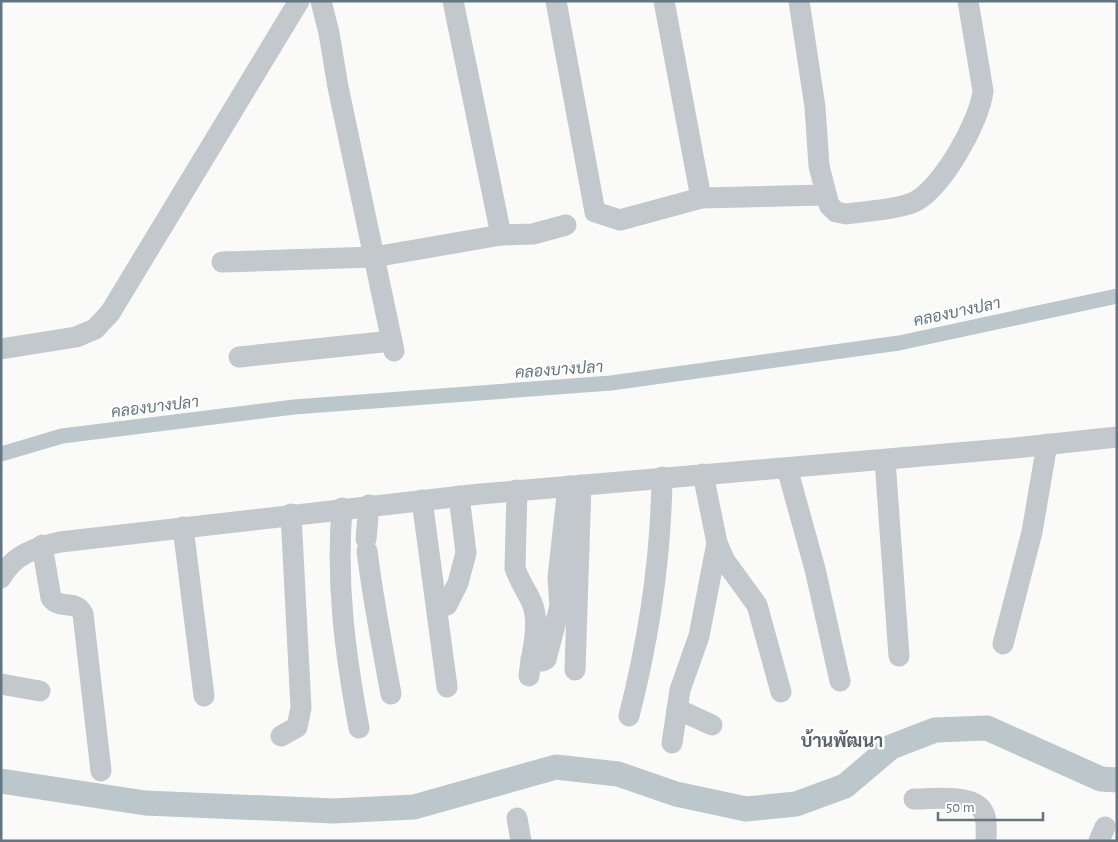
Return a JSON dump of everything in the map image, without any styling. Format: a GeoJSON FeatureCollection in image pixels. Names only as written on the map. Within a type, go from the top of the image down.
{"type":"FeatureCollection","features":[{"type":"Feature","properties":{"kind":"street"},"geometry":{"type":"LineString","coordinates":[[1,349],[76,338],[95,329],[110,313],[299,1]]}},
{"type":"Feature","properties":{"kind":"street"},"geometry":{"type":"LineString","coordinates":[[239,357],[393,346],[338,87],[328,26],[321,1]]}},
{"type":"Feature","properties":{"kind":"street"},"geometry":{"type":"LineString","coordinates":[[453,1],[501,235]]}},
{"type":"Feature","properties":{"kind":"street"},"geometry":{"type":"LineString","coordinates":[[556,1],[595,212],[620,220],[701,198],[826,195]]}},
{"type":"Feature","properties":{"kind":"street"},"geometry":{"type":"LineString","coordinates":[[664,1],[701,198]]}},
{"type":"Feature","properties":{"kind":"street"},"geometry":{"type":"LineString","coordinates":[[799,1],[813,89],[819,166],[829,205],[836,212],[847,214],[912,203],[936,183],[951,162],[981,105],[983,91],[968,1]]}},
{"type":"Feature","properties":{"kind":"street"},"geometry":{"type":"LineString","coordinates":[[222,262],[374,257],[501,235],[533,234],[566,225]]}},
{"type":"Feature","properties":{"kind":"street"},"geometry":{"type":"LineString","coordinates":[[1,578],[15,560],[26,552],[42,545],[183,527],[517,490],[885,460],[1117,437]]}},
{"type":"Feature","properties":{"kind":"street"},"geometry":{"type":"LineString","coordinates":[[1003,644],[1032,532],[1047,444]]}},
{"type":"Feature","properties":{"kind":"street"},"geometry":{"type":"LineString","coordinates":[[885,460],[898,656]]}},
{"type":"Feature","properties":{"kind":"street"},"geometry":{"type":"LineString","coordinates":[[787,468],[815,569],[840,681]]}},
{"type":"Feature","properties":{"kind":"street"},"geometry":{"type":"LineString","coordinates":[[703,474],[717,543],[725,561],[757,605],[781,692]]}},
{"type":"Feature","properties":{"kind":"street"},"geometry":{"type":"LineString","coordinates":[[629,716],[646,648],[662,522],[662,477]]}},
{"type":"Feature","properties":{"kind":"street"},"geometry":{"type":"LineString","coordinates":[[517,490],[515,568],[518,580],[533,605],[536,617],[530,668],[546,659],[560,606],[558,578],[574,485]]}},
{"type":"Feature","properties":{"kind":"street"},"geometry":{"type":"LineString","coordinates":[[574,485],[575,670]]}},
{"type":"Feature","properties":{"kind":"street"},"geometry":{"type":"LineString","coordinates":[[447,605],[458,583],[465,559],[459,496]]}},
{"type":"Feature","properties":{"kind":"street"},"geometry":{"type":"LineString","coordinates":[[422,500],[447,687]]}},
{"type":"Feature","properties":{"kind":"street"},"geometry":{"type":"LineString","coordinates":[[369,505],[367,545],[374,602],[379,620],[391,694]]}},
{"type":"Feature","properties":{"kind":"street"},"geometry":{"type":"LineString","coordinates":[[342,508],[339,550],[342,626],[359,728]]}},
{"type":"Feature","properties":{"kind":"street"},"geometry":{"type":"LineString","coordinates":[[281,736],[297,728],[302,708],[291,514]]}},
{"type":"Feature","properties":{"kind":"street"},"geometry":{"type":"LineString","coordinates":[[183,527],[204,696]]}},
{"type":"Feature","properties":{"kind":"street"},"geometry":{"type":"LineString","coordinates":[[672,743],[683,676],[698,636],[717,543]]}},
{"type":"Feature","properties":{"kind":"street"},"geometry":{"type":"LineString","coordinates":[[42,545],[51,598],[58,604],[74,605],[80,608],[83,614],[101,771]]}},
{"type":"Feature","properties":{"kind":"street"},"geometry":{"type":"LineString","coordinates":[[1,684],[40,690]]}},
{"type":"Feature","properties":{"kind":"street"},"geometry":{"type":"LineString","coordinates":[[677,708],[712,725]]}},
{"type":"Feature","properties":{"kind":"street"},"geometry":{"type":"LineString","coordinates":[[914,799],[965,800],[976,804],[982,810],[986,821],[986,841]]}},
{"type":"Feature","properties":{"kind":"street"},"geometry":{"type":"LineString","coordinates":[[517,818],[521,841]]}},
{"type":"Feature","properties":{"kind":"waterway","name":"คลองบางปลา"},"geometry":{"type":"LineString","coordinates":[[1,454],[62,436],[294,407],[611,383],[899,343],[1117,296]]}},
{"type":"Feature","properties":{"kind":"waterway"},"geometry":{"type":"LineString","coordinates":[[1,781],[145,803],[334,811],[414,807],[556,767],[618,774],[676,794],[746,809],[796,804],[845,786],[891,747],[935,730],[987,728],[1101,779],[1117,780]]}},
{"type":"Feature","properties":{"kind":"district","name":"บ้านพัฒนา"},"geometry":{"type":"Point","coordinates":[842,742]}}]}
